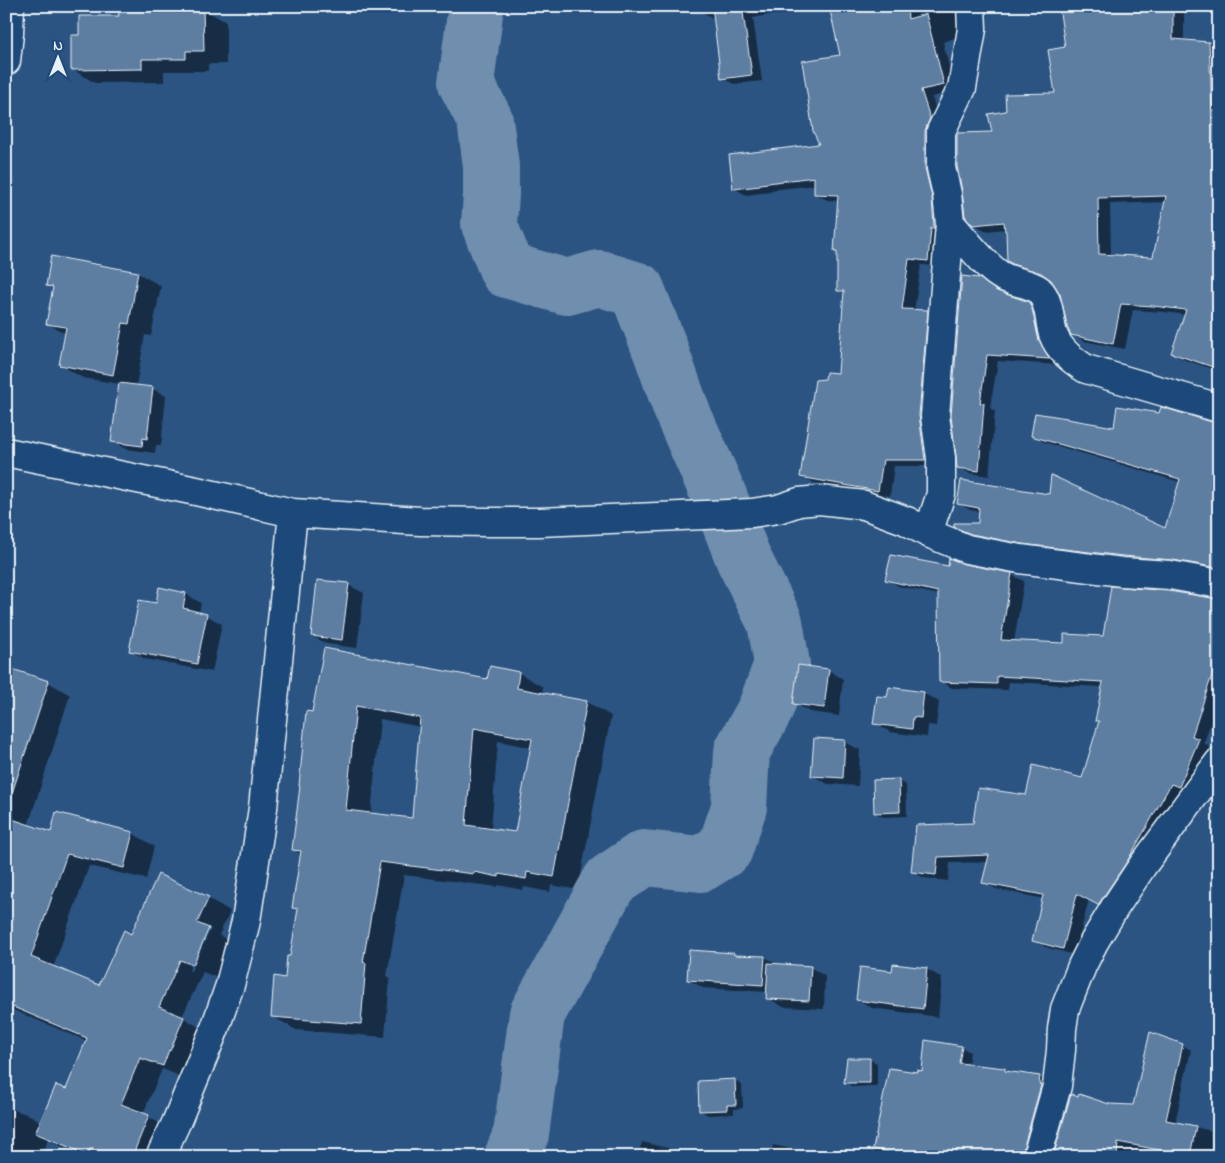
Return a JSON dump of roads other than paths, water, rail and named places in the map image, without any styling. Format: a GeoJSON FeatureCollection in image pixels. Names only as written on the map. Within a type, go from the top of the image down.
{"type":"FeatureCollection","features":[{"type":"Feature","properties":{"kind":"street"},"geometry":{"type":"LineString","coordinates":[[6,61],[10,6]]}},
{"type":"Feature","properties":{"kind":"street"},"geometry":{"type":"LineString","coordinates":[[928,533],[941,494],[941,458],[935,416],[950,222],[947,194],[941,168],[941,131],[962,88],[972,29],[971,6]]}},
{"type":"Feature","properties":{"kind":"street"},"geometry":{"type":"LineString","coordinates":[[950,222],[992,269],[1015,282],[1029,285],[1040,291],[1046,301],[1053,334],[1060,347],[1072,360],[1086,369],[1219,408]]}},
{"type":"Feature","properties":{"kind":"street"},"geometry":{"type":"LineString","coordinates":[[6,452],[293,513],[420,521],[539,522],[752,513],[778,509],[799,502],[820,500],[864,505],[907,521],[928,533],[967,550],[1122,572],[1170,575],[1219,584]]}},
{"type":"Feature","properties":{"kind":"street"},"geometry":{"type":"LineString","coordinates":[[160,1157],[216,1028],[230,985],[246,920],[263,808],[293,513]]}},
{"type":"Feature","properties":{"kind":"street"},"geometry":{"type":"LineString","coordinates":[[1037,1157],[1057,1086],[1065,1009],[1082,966],[1115,907],[1143,865],[1219,762]]}},
{"type":"Feature","properties":{"kind":"waterway"},"geometry":{"type":"LineString","coordinates":[[476,6],[466,83],[485,120],[491,166],[489,224],[507,270],[567,287],[599,278],[637,290],[683,414],[717,491],[744,560],[775,622],[782,664],[765,710],[742,751],[739,807],[725,849],[701,864],[644,858],[610,881],[537,1014],[521,1134],[512,1157]]}}]}
